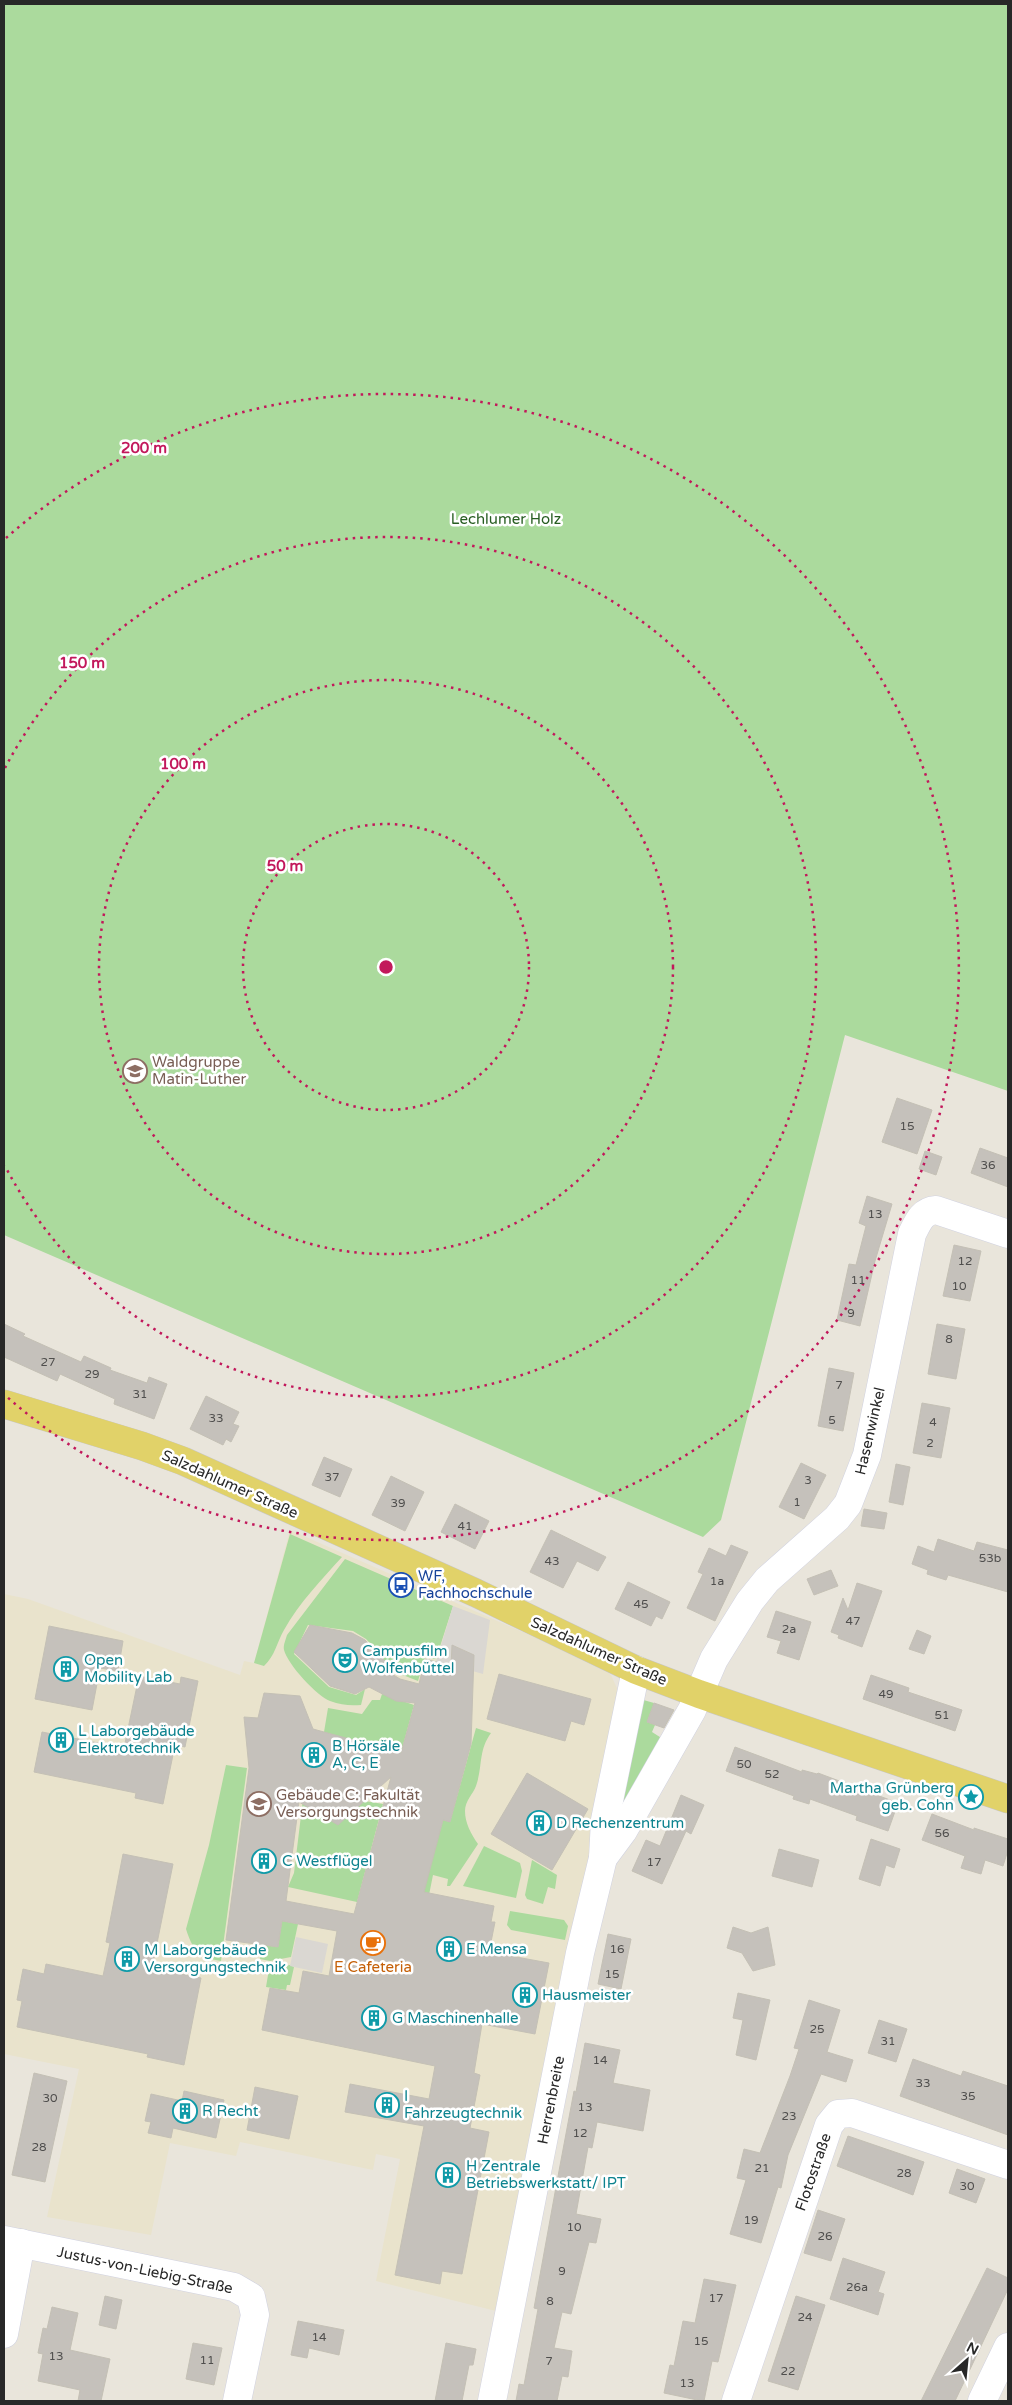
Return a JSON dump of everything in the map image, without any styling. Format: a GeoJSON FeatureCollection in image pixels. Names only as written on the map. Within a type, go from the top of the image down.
{"type":"FeatureCollection","features":[{"type":"Feature","properties":{"kind":"main road","name":"Salzdahlumer Straße"},"geometry":{"type":"LineString","coordinates":[[4,1404],[133,1443],[183,1461],[476,1593],[636,1670],[699,1694],[1008,1799]]}},
{"type":"Feature","properties":{"kind":"street","name":"Hasenwinkel"},"geometry":{"type":"LineString","coordinates":[[699,1694],[714,1659],[750,1601],[767,1580],[837,1518],[848,1504],[867,1455],[912,1234],[920,1218],[928,1210],[936,1210],[1008,1234]]}},
{"type":"Feature","properties":{"kind":"street","name":"Herrenbreite"},"geometry":{"type":"LineString","coordinates":[[492,2401],[572,1992],[603,1858],[605,1820],[636,1670]]}},
{"type":"Feature","properties":{"kind":"street","name":"Herrenbreite"},"geometry":{"type":"LineString","coordinates":[[603,1858],[623,1831],[699,1694]]}},
{"type":"Feature","properties":{"kind":"street","name":"Flotostraße"},"geometry":{"type":"LineString","coordinates":[[736,2401],[829,2125],[838,2114],[852,2113],[1008,2164]]}},
{"type":"Feature","properties":{"kind":"street","name":"Justus-von-Liebig-Straße"},"geometry":{"type":"LineString","coordinates":[[4,2334],[13,2242],[234,2287],[251,2297],[254,2315],[237,2401]]}},
{"type":"Feature","properties":{"kind":"street"},"geometry":{"type":"LineString","coordinates":[[982,2401],[1008,2347]]}},
{"type":"Feature","properties":{"kind":"shaded area"},"geometry":{"type":"Polygon","coordinates":[[[290,1530],[598,1665],[611,1675],[619,1693],[582,1891],[496,2311],[376,2281],[400,2159],[376,2154],[373,2170],[240,2142],[236,2156],[170,2143],[151,2235],[47,2217],[79,2069],[4,2054],[4,1594],[28,1599],[240,1675],[244,1661],[254,1663],[290,1530]]]}},
{"type":"Feature","properties":{"kind":"shaded area"},"geometry":{"type":"Polygon","coordinates":[[[453,1606],[490,1620],[483,1674],[469,1670],[474,1655],[455,1646],[452,1649],[451,1666],[436,1662],[453,1606]]]}},
{"type":"Feature","properties":{"kind":"shaded area"},"geometry":{"type":"Polygon","coordinates":[[[296,1937],[328,1944],[322,1973],[290,1966],[296,1937]]]}},
{"type":"Feature","properties":{"kind":"green space","name":"Lechlumer Holz"},"geometry":{"type":"Polygon","coordinates":[[[4,4],[1008,4],[1008,1091],[845,1035],[721,1520],[703,1537],[4,1235],[4,4]]]}},
{"type":"Feature","properties":{"kind":"green space"},"geometry":{"type":"Polygon","coordinates":[[[290,1534],[342,1557],[297,1610],[284,1630],[271,1658],[264,1666],[254,1663],[290,1534]]]}},
{"type":"Feature","properties":{"kind":"green space"},"geometry":{"type":"Polygon","coordinates":[[[345,1559],[453,1606],[436,1659],[425,1657],[418,1681],[380,1666],[381,1655],[366,1639],[353,1631],[308,1625],[294,1654],[329,1687],[356,1695],[365,1689],[361,1705],[342,1704],[324,1698],[311,1687],[291,1664],[284,1650],[287,1635],[345,1559]]]}},
{"type":"Feature","properties":{"kind":"green space"},"geometry":{"type":"Polygon","coordinates":[[[382,1694],[414,1705],[394,1778],[324,1732],[328,1708],[362,1714],[372,1700],[380,1700],[382,1694]]]}},
{"type":"Feature","properties":{"kind":"green space"},"geometry":{"type":"Polygon","coordinates":[[[633,1697],[654,1703],[647,1722],[655,1725],[652,1732],[663,1739],[620,1815],[633,1697]]]}},
{"type":"Feature","properties":{"kind":"green space"},"geometry":{"type":"Polygon","coordinates":[[[476,1728],[491,1733],[482,1752],[476,1786],[465,1807],[467,1824],[478,1844],[450,1886],[447,1886],[448,1879],[433,1875],[429,1895],[423,1893],[443,1820],[450,1822],[476,1728]]]}},
{"type":"Feature","properties":{"kind":"green space"},"geometry":{"type":"Polygon","coordinates":[[[226,1765],[247,1768],[221,1961],[198,1952],[191,1943],[186,1929],[209,1845],[226,1765]]]}},
{"type":"Feature","properties":{"kind":"green space"},"geometry":{"type":"Polygon","coordinates":[[[304,1791],[383,1804],[357,1902],[288,1887],[294,1873],[304,1791]]]}},
{"type":"Feature","properties":{"kind":"green space"},"geometry":{"type":"Polygon","coordinates":[[[484,1846],[520,1863],[522,1871],[516,1898],[463,1886],[484,1846]]]}},
{"type":"Feature","properties":{"kind":"green space"},"geometry":{"type":"Polygon","coordinates":[[[532,1860],[557,1875],[555,1889],[548,1887],[543,1904],[527,1899],[525,1895],[532,1860]]]}},
{"type":"Feature","properties":{"kind":"green space"},"geometry":{"type":"Polygon","coordinates":[[[510,1911],[564,1920],[568,1926],[565,1940],[511,1930],[507,1925],[510,1911]]]}},
{"type":"Feature","properties":{"kind":"green space"},"geometry":{"type":"Polygon","coordinates":[[[282,1921],[298,1924],[291,1957],[270,1961],[260,1959],[263,1945],[278,1947],[282,1921]]]}},
{"type":"Feature","properties":{"kind":"green space"},"geometry":{"type":"Polygon","coordinates":[[[290,1965],[294,1967],[290,1985],[287,1985],[286,1990],[266,1987],[269,1969],[290,1965]]]}},
{"type":"Feature","properties":{"kind":"building"},"geometry":{"type":"Polygon","coordinates":[[[897,1098],[932,1110],[917,1154],[882,1142],[897,1098]]]}},
{"type":"Feature","properties":{"kind":"building"},"geometry":{"type":"Polygon","coordinates":[[[980,1148],[1008,1158],[1008,1187],[971,1173],[980,1148]]]}},
{"type":"Feature","properties":{"kind":"building"},"geometry":{"type":"Polygon","coordinates":[[[925,1151],[942,1157],[936,1175],[919,1169],[925,1151]]]}},
{"type":"Feature","properties":{"kind":"building"},"geometry":{"type":"Polygon","coordinates":[[[867,1196],[892,1204],[875,1261],[860,1326],[837,1320],[849,1264],[856,1265],[866,1226],[859,1223],[867,1196]]]}},
{"type":"Feature","properties":{"kind":"building"},"geometry":{"type":"Polygon","coordinates":[[[954,1245],[981,1251],[970,1301],[943,1296],[954,1245]]]}},
{"type":"Feature","properties":{"kind":"building"},"geometry":{"type":"Polygon","coordinates":[[[4,1324],[25,1334],[23,1336],[81,1362],[84,1356],[111,1368],[110,1370],[147,1383],[149,1377],[167,1384],[154,1419],[114,1404],[115,1399],[60,1374],[57,1381],[4,1357],[4,1324]]]}},
{"type":"Feature","properties":{"kind":"building"},"geometry":{"type":"Polygon","coordinates":[[[937,1324],[965,1329],[956,1379],[928,1374],[937,1324]]]}},
{"type":"Feature","properties":{"kind":"building"},"geometry":{"type":"Polygon","coordinates":[[[829,1368],[854,1373],[843,1431],[818,1426],[829,1368]]]}},
{"type":"Feature","properties":{"kind":"building"},"geometry":{"type":"Polygon","coordinates":[[[206,1396],[239,1412],[233,1424],[239,1426],[231,1442],[226,1439],[223,1445],[190,1429],[206,1396]]]}},
{"type":"Feature","properties":{"kind":"building"},"geometry":{"type":"Polygon","coordinates":[[[922,1403],[950,1408],[941,1458],[913,1453],[922,1403]]]}},
{"type":"Feature","properties":{"kind":"building"},"geometry":{"type":"Polygon","coordinates":[[[324,1457],[352,1469],[340,1497],[312,1485],[324,1457]]]}},
{"type":"Feature","properties":{"kind":"building"},"geometry":{"type":"Polygon","coordinates":[[[801,1463],[826,1475],[804,1519],[779,1507],[801,1463]]]}},
{"type":"Feature","properties":{"kind":"building"},"geometry":{"type":"Polygon","coordinates":[[[896,1464],[910,1467],[903,1505],[889,1502],[896,1464]]]}},
{"type":"Feature","properties":{"kind":"building"},"geometry":{"type":"Polygon","coordinates":[[[391,1476],[424,1492],[405,1531],[372,1515],[391,1476]]]}},
{"type":"Feature","properties":{"kind":"building"},"geometry":{"type":"Polygon","coordinates":[[[455,1504],[489,1521],[475,1549],[441,1532],[455,1504]]]}},
{"type":"Feature","properties":{"kind":"building"},"geometry":{"type":"Polygon","coordinates":[[[864,1509],[887,1513],[884,1529],[861,1526],[864,1509]]]}},
{"type":"Feature","properties":{"kind":"building"},"geometry":{"type":"Polygon","coordinates":[[[551,1530],[606,1557],[598,1571],[577,1561],[563,1588],[530,1572],[551,1530]]]}},
{"type":"Feature","properties":{"kind":"building"},"geometry":{"type":"Polygon","coordinates":[[[938,1539],[974,1551],[977,1542],[1008,1550],[1008,1592],[948,1575],[946,1580],[927,1574],[928,1570],[912,1564],[918,1546],[934,1552],[938,1539]]]}},
{"type":"Feature","properties":{"kind":"building"},"geometry":{"type":"Polygon","coordinates":[[[731,1545],[748,1552],[715,1621],[687,1608],[703,1574],[698,1572],[709,1548],[726,1556],[731,1545]]]}},
{"type":"Feature","properties":{"kind":"building"},"geometry":{"type":"Polygon","coordinates":[[[831,1570],[838,1586],[814,1595],[807,1579],[831,1570]]]}},
{"type":"Feature","properties":{"kind":"building"},"geometry":{"type":"Polygon","coordinates":[[[628,1582],[670,1602],[662,1619],[656,1616],[651,1626],[615,1609],[628,1582]]]}},
{"type":"Feature","properties":{"kind":"building"},"geometry":{"type":"Polygon","coordinates":[[[857,1583],[882,1591],[862,1647],[838,1638],[839,1635],[831,1632],[843,1598],[848,1610],[857,1583]]]}},
{"type":"Feature","properties":{"kind":"building"},"geometry":{"type":"Polygon","coordinates":[[[776,1611],[811,1622],[799,1660],[777,1653],[781,1641],[767,1637],[776,1611]]]}},
{"type":"Feature","properties":{"kind":"building"},"geometry":{"type":"Polygon","coordinates":[[[310,1625],[352,1633],[365,1640],[387,1663],[387,1671],[400,1679],[419,1684],[425,1659],[451,1666],[452,1645],[474,1655],[471,1744],[450,1822],[443,1820],[424,1892],[494,1906],[491,1922],[495,1922],[489,1952],[549,1963],[535,2034],[482,2024],[474,2073],[480,2075],[470,2128],[489,2132],[462,2274],[442,2271],[440,2284],[395,2275],[424,2126],[345,2112],[350,2084],[429,2099],[435,2066],[262,2030],[270,1988],[299,1993],[303,1971],[329,1976],[337,1931],[282,1921],[278,1947],[226,1940],[249,1768],[244,1717],[258,1718],[264,1693],[300,1696],[313,1729],[401,1753],[415,1703],[396,1701],[369,1687],[355,1694],[330,1686],[294,1652],[310,1625]],[[391,1777],[338,1825],[299,1802],[286,1901],[354,1914],[391,1777]]]}},
{"type":"Feature","properties":{"kind":"building","name":"Open Mobility Lab"},"geometry":{"type":"Polygon","coordinates":[[[49,1626],[123,1641],[118,1671],[100,1668],[92,1710],[35,1699],[49,1626]]]}},
{"type":"Feature","properties":{"kind":"building"},"geometry":{"type":"Polygon","coordinates":[[[917,1630],[931,1636],[924,1654],[909,1649],[917,1630]]]}},
{"type":"Feature","properties":{"kind":"building"},"geometry":{"type":"Polygon","coordinates":[[[499,1674],[591,1699],[584,1725],[571,1721],[565,1741],[487,1719],[499,1674]]]}},
{"type":"Feature","properties":{"kind":"building"},"geometry":{"type":"Polygon","coordinates":[[[871,1675],[909,1688],[908,1692],[962,1710],[955,1731],[863,1699],[871,1675]]]}},
{"type":"Feature","properties":{"kind":"building","name":"L Laborgebäude Elektrotechnik"},"geometry":{"type":"Polygon","coordinates":[[[139,1676],[180,1684],[181,1677],[198,1681],[185,1747],[175,1745],[163,1804],[135,1798],[136,1793],[34,1772],[42,1732],[124,1748],[139,1676]]]}},
{"type":"Feature","properties":{"kind":"building"},"geometry":{"type":"Polygon","coordinates":[[[654,1703],[674,1710],[664,1728],[647,1722],[654,1703]]]}},
{"type":"Feature","properties":{"kind":"building"},"geometry":{"type":"Polygon","coordinates":[[[735,1747],[802,1772],[802,1770],[818,1773],[898,1803],[888,1831],[856,1820],[857,1816],[810,1799],[809,1804],[793,1799],[794,1796],[726,1771],[735,1747]]]}},
{"type":"Feature","properties":{"kind":"building","name":"D Rechenzentrum"},"geometry":{"type":"Polygon","coordinates":[[[527,1773],[588,1809],[552,1870],[491,1834],[527,1773]]]}},
{"type":"Feature","properties":{"kind":"building"},"geometry":{"type":"Polygon","coordinates":[[[681,1795],[704,1805],[691,1834],[686,1831],[662,1884],[632,1871],[646,1840],[660,1846],[681,1795]]]}},
{"type":"Feature","properties":{"kind":"building"},"geometry":{"type":"Polygon","coordinates":[[[932,1814],[974,1830],[974,1828],[1008,1839],[1008,1850],[1003,1866],[985,1860],[981,1874],[961,1868],[965,1856],[922,1840],[932,1814]]]}},
{"type":"Feature","properties":{"kind":"building"},"geometry":{"type":"Polygon","coordinates":[[[871,1839],[900,1849],[894,1868],[886,1865],[880,1886],[859,1879],[871,1839]]]}},
{"type":"Feature","properties":{"kind":"building"},"geometry":{"type":"Polygon","coordinates":[[[779,1849],[819,1860],[812,1887],[772,1876],[779,1849]]]}},
{"type":"Feature","properties":{"kind":"building","name":"M Laborgebäude Versorgungstechnik"},"geometry":{"type":"Polygon","coordinates":[[[123,1854],[173,1864],[152,1968],[201,1978],[184,2065],[147,2057],[148,2054],[17,2027],[22,2001],[17,2000],[23,1969],[44,1974],[46,1964],[103,1976],[110,1943],[106,1942],[123,1854]]]}},
{"type":"Feature","properties":{"kind":"building"},"geometry":{"type":"Polygon","coordinates":[[[733,1927],[751,1933],[768,1927],[775,1965],[753,1971],[742,1953],[727,1948],[733,1927]]]}},
{"type":"Feature","properties":{"kind":"building"},"geometry":{"type":"Polygon","coordinates":[[[608,1934],[631,1939],[621,1989],[598,1984],[608,1934]]]}},
{"type":"Feature","properties":{"kind":"building"},"geometry":{"type":"Polygon","coordinates":[[[738,1993],[770,2000],[756,2060],[736,2055],[743,2020],[733,2018],[738,1993]]]}},
{"type":"Feature","properties":{"kind":"building"},"geometry":{"type":"Polygon","coordinates":[[[809,2000],[840,2010],[827,2052],[853,2060],[846,2082],[821,2074],[788,2155],[781,2188],[778,2187],[761,2243],[730,2234],[746,2180],[737,2178],[744,2149],[760,2153],[799,2049],[794,2048],[809,2000]]]}},
{"type":"Feature","properties":{"kind":"building"},"geometry":{"type":"Polygon","coordinates":[[[879,2020],[907,2029],[896,2062],[868,2053],[879,2020]]]}},
{"type":"Feature","properties":{"kind":"building"},"geometry":{"type":"Polygon","coordinates":[[[585,2043],[620,2050],[613,2083],[650,2090],[643,2131],[597,2122],[592,2148],[588,2147],[576,2214],[601,2219],[596,2243],[589,2242],[571,2314],[562,2312],[554,2348],[572,2351],[568,2377],[562,2376],[557,2401],[516,2401],[519,2384],[524,2385],[538,2309],[534,2308],[574,2091],[576,2092],[585,2043]]]}},
{"type":"Feature","properties":{"kind":"building"},"geometry":{"type":"Polygon","coordinates":[[[913,2059],[961,2076],[963,2071],[1008,2086],[1008,2135],[900,2096],[913,2059]]]}},
{"type":"Feature","properties":{"kind":"building"},"geometry":{"type":"Polygon","coordinates":[[[34,2073],[67,2081],[45,2182],[12,2175],[34,2073]]]}},
{"type":"Feature","properties":{"kind":"building"},"geometry":{"type":"Polygon","coordinates":[[[255,2087],[298,2096],[289,2139],[247,2130],[255,2087]]]}},
{"type":"Feature","properties":{"kind":"building","name":"R Recht"},"geometry":{"type":"Polygon","coordinates":[[[184,2091],[224,2100],[216,2138],[173,2128],[171,2138],[148,2133],[151,2122],[145,2121],[151,2094],[182,2101],[184,2091]]]}},
{"type":"Feature","properties":{"kind":"building"},"geometry":{"type":"Polygon","coordinates":[[[848,2136],[924,2162],[913,2195],[837,2166],[848,2136]]]}},
{"type":"Feature","properties":{"kind":"building"},"geometry":{"type":"Polygon","coordinates":[[[957,2169],[985,2179],[976,2203],[949,2193],[957,2169]]]}},
{"type":"Feature","properties":{"kind":"building"},"geometry":{"type":"Polygon","coordinates":[[[818,2210],[845,2219],[831,2261],[804,2253],[818,2210]]]}},
{"type":"Feature","properties":{"kind":"building"},"geometry":{"type":"Polygon","coordinates":[[[843,2258],[885,2272],[878,2292],[884,2294],[878,2315],[830,2299],[843,2258]]]}},
{"type":"Feature","properties":{"kind":"building"},"geometry":{"type":"Polygon","coordinates":[[[987,2268],[1008,2278],[1008,2289],[955,2401],[921,2401],[987,2268]]]}},
{"type":"Feature","properties":{"kind":"building"},"geometry":{"type":"Polygon","coordinates":[[[704,2279],[736,2285],[718,2362],[712,2361],[704,2401],[702,2401],[664,2393],[670,2365],[674,2366],[683,2321],[695,2323],[704,2279]]]}},
{"type":"Feature","properties":{"kind":"building"},"geometry":{"type":"Polygon","coordinates":[[[105,2296],[122,2300],[116,2329],[99,2325],[105,2296]]]}},
{"type":"Feature","properties":{"kind":"building"},"geometry":{"type":"Polygon","coordinates":[[[796,2296],[825,2305],[798,2390],[768,2381],[796,2296]]]}},
{"type":"Feature","properties":{"kind":"building"},"geometry":{"type":"Polygon","coordinates":[[[52,2307],[78,2313],[70,2350],[110,2359],[101,2401],[78,2401],[80,2390],[38,2381],[43,2354],[38,2353],[43,2328],[47,2329],[52,2307]]]}},
{"type":"Feature","properties":{"kind":"building"},"geometry":{"type":"Polygon","coordinates":[[[298,2321],[344,2330],[339,2355],[309,2348],[307,2358],[291,2355],[298,2321]]]}},
{"type":"Feature","properties":{"kind":"building"},"geometry":{"type":"Polygon","coordinates":[[[193,2343],[222,2348],[214,2385],[186,2379],[193,2343]]]}},
{"type":"Feature","properties":{"kind":"building"},"geometry":{"type":"Polygon","coordinates":[[[446,2343],[476,2349],[473,2365],[469,2365],[462,2401],[435,2401],[446,2343]]]}},
{"type":"Feature","properties":{"kind":"place","name":"Waldgruppe Matin-Luther"},"geometry":{"type":"Point","coordinates":[135,1071]}},
{"type":"Feature","properties":{"kind":"place","name":"WF, Fachhochschule"},"geometry":{"type":"Point","coordinates":[401,1585]}},
{"type":"Feature","properties":{"kind":"place","name":"Campusfilm Wolfenbüttel"},"geometry":{"type":"Point","coordinates":[345,1660]}},
{"type":"Feature","properties":{"kind":"place","name":"Open Mobility Lab"},"geometry":{"type":"Point","coordinates":[66,1669]}},
{"type":"Feature","properties":{"kind":"place","name":"L Laborgebäude Elektrotechnik"},"geometry":{"type":"Point","coordinates":[61,1740]}},
{"type":"Feature","properties":{"kind":"place","name":"B Hörsäle A, C, E"},"geometry":{"type":"Point","coordinates":[314,1755]}},
{"type":"Feature","properties":{"kind":"place","name":"Martha Grünberg geb. Cohn"},"geometry":{"type":"Point","coordinates":[971,1797]}},
{"type":"Feature","properties":{"kind":"place","name":"Gebäude C: Fakultät Versorgungstechnik"},"geometry":{"type":"Point","coordinates":[259,1804]}},
{"type":"Feature","properties":{"kind":"place","name":"D Rechenzentrum"},"geometry":{"type":"Point","coordinates":[539,1823]}},
{"type":"Feature","properties":{"kind":"place","name":"C Westflügel"},"geometry":{"type":"Point","coordinates":[264,1861]}},
{"type":"Feature","properties":{"kind":"place","name":"E Cafeteria"},"geometry":{"type":"Point","coordinates":[373,1943]}},
{"type":"Feature","properties":{"kind":"place","name":"E Mensa"},"geometry":{"type":"Point","coordinates":[449,1949]}},
{"type":"Feature","properties":{"kind":"place","name":"M Laborgebäude Versorgungstechnik"},"geometry":{"type":"Point","coordinates":[127,1959]}},
{"type":"Feature","properties":{"kind":"place","name":"Hausmeister"},"geometry":{"type":"Point","coordinates":[525,1995]}},
{"type":"Feature","properties":{"kind":"place","name":"G Maschinenhalle"},"geometry":{"type":"Point","coordinates":[374,2018]}},
{"type":"Feature","properties":{"kind":"place","name":"I Fahrzeugtechnik"},"geometry":{"type":"Point","coordinates":[387,2105]}},
{"type":"Feature","properties":{"kind":"place","name":"R Recht"},"geometry":{"type":"Point","coordinates":[185,2111]}},
{"type":"Feature","properties":{"kind":"place","name":"H Zentrale Betriebswerkstatt/ IPT"},"geometry":{"type":"Point","coordinates":[448,2175]}}]}
